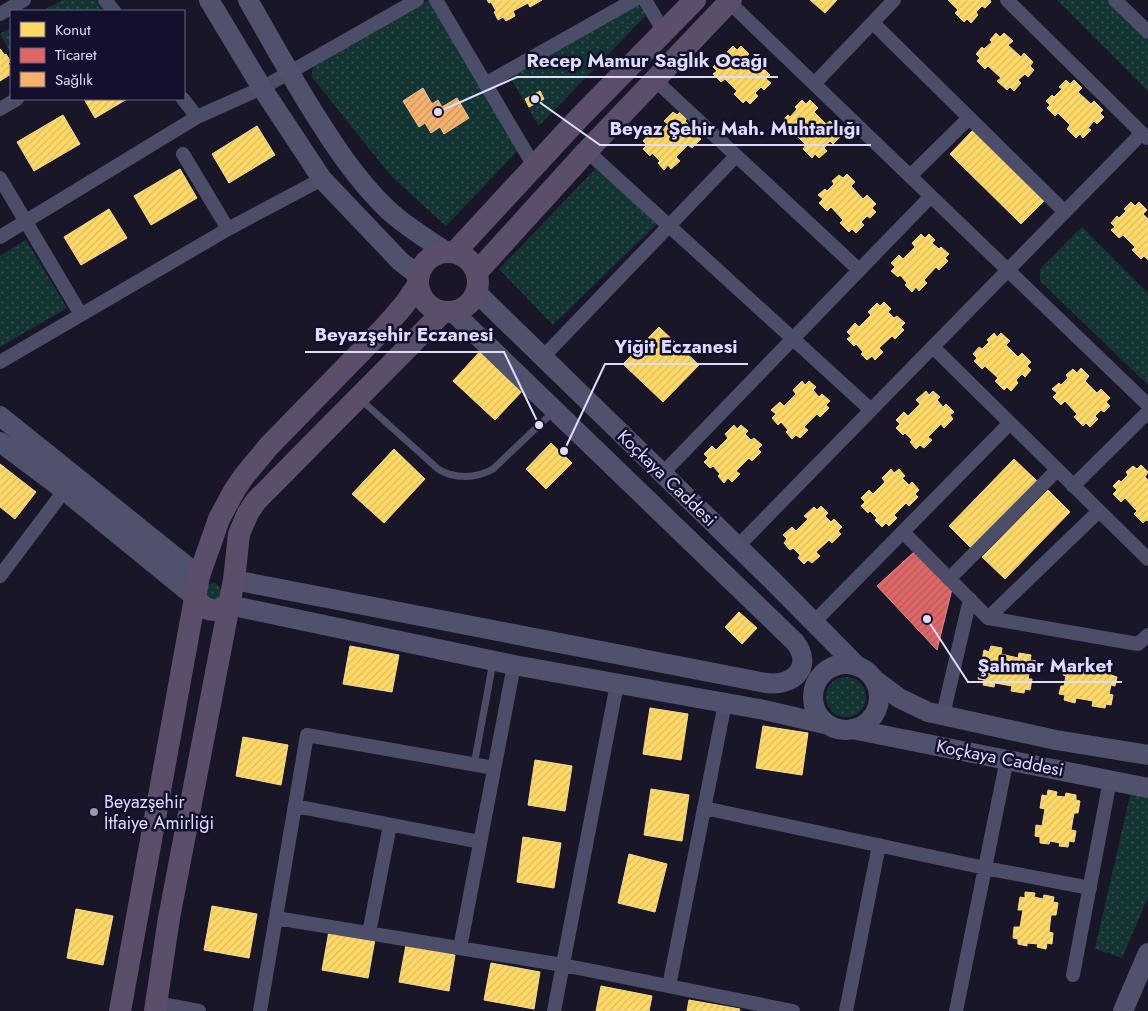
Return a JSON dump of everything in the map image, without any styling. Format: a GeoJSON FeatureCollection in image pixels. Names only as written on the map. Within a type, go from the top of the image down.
{"type":"FeatureCollection","features":[{"type":"Feature","properties":{"kind":"highway"},"geometry":{"type":"LineString","coordinates":[[450,252],[695,0]]}},
{"type":"Feature","properties":{"kind":"highway"},"geometry":{"type":"LineString","coordinates":[[477,282],[472,263],[464,256],[450,252],[436,254],[428,259],[422,266],[418,280],[404,304],[385,327],[269,446],[244,476],[219,519],[197,587],[121,1004],[156,1007],[169,918],[234,580],[239,534],[248,513],[256,501],[358,398],[448,312],[463,308],[471,302],[477,282],[587,152],[730,1]]}},
{"type":"Feature","properties":{"kind":"highway"},"geometry":{"type":"LineString","coordinates":[[418,280],[420,294],[426,302],[433,308],[448,312]]}},
{"type":"Feature","properties":{"kind":"highway"},"geometry":{"type":"LineString","coordinates":[[229,605],[217,610],[210,610],[199,603],[197,587],[211,571],[218,572],[234,580]]}},
{"type":"Feature","properties":{"kind":"highway"},"geometry":{"type":"LineString","coordinates":[[138,912],[169,918]]}},
{"type":"Feature","properties":{"kind":"main road"},"geometry":{"type":"LineString","coordinates":[[209,0],[262,88],[322,179],[418,280]]}},
{"type":"Feature","properties":{"kind":"main road"},"geometry":{"type":"LineString","coordinates":[[248,0],[334,146],[348,164],[398,219],[450,252]]}},
{"type":"Feature","properties":{"kind":"main road"},"geometry":{"type":"LineString","coordinates":[[322,179],[348,164]]}},
{"type":"Feature","properties":{"kind":"main road","name":"Koçkaya Caddesi"},"geometry":{"type":"LineString","coordinates":[[477,282],[544,357],[738,546],[856,665]]}},
{"type":"Feature","properties":{"kind":"main road","name":"Koçkaya Caddesi"},"geometry":{"type":"LineString","coordinates":[[448,312],[555,410],[795,642],[801,653],[801,666]]}},
{"type":"Feature","properties":{"kind":"main road"},"geometry":{"type":"LineString","coordinates":[[0,416],[70,484],[197,587]]}},
{"type":"Feature","properties":{"kind":"main road"},"geometry":{"type":"LineString","coordinates":[[0,442],[70,484]]}},
{"type":"Feature","properties":{"kind":"main road"},"geometry":{"type":"LineString","coordinates":[[234,580],[766,683],[778,684],[790,680],[799,672],[801,666],[818,680]]}},
{"type":"Feature","properties":{"kind":"main road"},"geometry":{"type":"LineString","coordinates":[[229,605],[493,661],[725,703],[829,724],[844,729],[852,729],[866,723],[876,710],[879,695],[874,680],[864,668],[856,665],[841,664],[833,666],[826,670],[818,680],[814,690],[815,706],[818,713],[829,724]]}},
{"type":"Feature","properties":{"kind":"main road","name":"Koçkaya Caddesi"},"geometry":{"type":"LineString","coordinates":[[874,680],[899,698],[928,712],[1090,747],[1148,755]]}},
{"type":"Feature","properties":{"kind":"main road","name":"Koçkaya Caddesi"},"geometry":{"type":"LineString","coordinates":[[852,729],[1148,788]]}},
{"type":"Feature","properties":{"kind":"main road"},"geometry":{"type":"LineString","coordinates":[[1123,1011],[1148,953]]}},
{"type":"Feature","properties":{"kind":"street"},"geometry":{"type":"LineString","coordinates":[[0,14],[24,0]]}},
{"type":"Feature","properties":{"kind":"street"},"geometry":{"type":"LineString","coordinates":[[105,0],[113,10]]}},
{"type":"Feature","properties":{"kind":"street"},"geometry":{"type":"LineString","coordinates":[[0,237],[197,117],[262,88],[417,0]]}},
{"type":"Feature","properties":{"kind":"street"},"geometry":{"type":"LineString","coordinates":[[436,0],[534,166]]}},
{"type":"Feature","properties":{"kind":"street"},"geometry":{"type":"LineString","coordinates":[[485,84],[634,0]]}},
{"type":"Feature","properties":{"kind":"street"},"geometry":{"type":"LineString","coordinates":[[646,0],[664,32]]}},
{"type":"Feature","properties":{"kind":"street"},"geometry":{"type":"LineString","coordinates":[[814,84],[894,0]]}},
{"type":"Feature","properties":{"kind":"street"},"geometry":{"type":"LineString","coordinates":[[738,546],[1065,212],[1145,136],[1007,0]]}},
{"type":"Feature","properties":{"kind":"street"},"geometry":{"type":"LineString","coordinates":[[1116,0],[1148,32]]}},
{"type":"Feature","properties":{"kind":"street"},"geometry":{"type":"LineString","coordinates":[[730,1],[1148,405]]}},
{"type":"Feature","properties":{"kind":"street"},"geometry":{"type":"LineString","coordinates":[[873,23],[1065,212]]}},
{"type":"Feature","properties":{"kind":"street"},"geometry":{"type":"LineString","coordinates":[[654,80],[859,270]]}},
{"type":"Feature","properties":{"kind":"street"},"geometry":{"type":"LineString","coordinates":[[0,109],[15,100]]}},
{"type":"Feature","properties":{"kind":"street"},"geometry":{"type":"LineString","coordinates":[[184,100],[197,117]]}},
{"type":"Feature","properties":{"kind":"street"},"geometry":{"type":"LineString","coordinates":[[910,176],[969,118]]}},
{"type":"Feature","properties":{"kind":"street"},"geometry":{"type":"LineString","coordinates":[[587,152],[871,410]]}},
{"type":"Feature","properties":{"kind":"street"},"geometry":{"type":"LineString","coordinates":[[183,154],[228,229]]}},
{"type":"Feature","properties":{"kind":"street"},"geometry":{"type":"LineString","coordinates":[[544,357],[736,156]]}},
{"type":"Feature","properties":{"kind":"street"},"geometry":{"type":"LineString","coordinates":[[0,178],[80,314]]}},
{"type":"Feature","properties":{"kind":"street"},"geometry":{"type":"LineString","coordinates":[[0,362],[228,229],[322,179]]}},
{"type":"Feature","properties":{"kind":"street"},"geometry":{"type":"LineString","coordinates":[[663,474],[931,196]]}},
{"type":"Feature","properties":{"kind":"street"},"geometry":{"type":"LineString","coordinates":[[932,347],[1148,559]]}},
{"type":"Feature","properties":{"kind":"street"},"geometry":{"type":"LineString","coordinates":[[1073,486],[1148,412]]}},
{"type":"Feature","properties":{"kind":"street"},"geometry":{"type":"LineString","coordinates":[[814,622],[1010,423]]}},
{"type":"Feature","properties":{"kind":"street"},"geometry":{"type":"LineString","coordinates":[[949,579],[1057,470]]}},
{"type":"Feature","properties":{"kind":"street"},"geometry":{"type":"LineString","coordinates":[[0,576],[70,484]]}},
{"type":"Feature","properties":{"kind":"street"},"geometry":{"type":"LineString","coordinates":[[988,618],[1099,511]]}},
{"type":"Feature","properties":{"kind":"street"},"geometry":{"type":"LineString","coordinates":[[903,532],[988,618],[1138,644],[1148,635]]}},
{"type":"Feature","properties":{"kind":"street"},"geometry":{"type":"LineString","coordinates":[[943,716],[970,599]]}},
{"type":"Feature","properties":{"kind":"street"},"geometry":{"type":"LineString","coordinates":[[460,948],[514,665]]}},
{"type":"Feature","properties":{"kind":"street"},"geometry":{"type":"LineString","coordinates":[[554,1011],[617,684]]}},
{"type":"Feature","properties":{"kind":"street"},"geometry":{"type":"LineString","coordinates":[[669,986],[725,703]]}},
{"type":"Feature","properties":{"kind":"street"},"geometry":{"type":"LineString","coordinates":[[260,1011],[308,735],[494,768]]}},
{"type":"Feature","properties":{"kind":"street"},"geometry":{"type":"LineString","coordinates":[[956,1011],[1007,759]]}},
{"type":"Feature","properties":{"kind":"street"},"geometry":{"type":"LineString","coordinates":[[1073,975],[1110,780]]}},
{"type":"Feature","properties":{"kind":"street"},"geometry":{"type":"LineString","coordinates":[[295,806],[480,842]]}},
{"type":"Feature","properties":{"kind":"street"},"geometry":{"type":"LineString","coordinates":[[704,808],[985,868],[1090,888]]}},
{"type":"Feature","properties":{"kind":"street"},"geometry":{"type":"LineString","coordinates":[[369,933],[390,824]]}},
{"type":"Feature","properties":{"kind":"street"},"geometry":{"type":"LineString","coordinates":[[846,1011],[879,845]]}},
{"type":"Feature","properties":{"kind":"street"},"geometry":{"type":"LineString","coordinates":[[276,918],[563,964],[793,1011]]}},
{"type":"Feature","properties":{"kind":"street"},"geometry":{"type":"LineString","coordinates":[[156,1007],[199,1011]]}},
{"type":"Feature","properties":{"kind":"lane"},"geometry":{"type":"LineString","coordinates":[[358,398],[438,469],[444,473],[459,477],[484,473],[493,469],[555,410]]}},
{"type":"Feature","properties":{"kind":"lane"},"geometry":{"type":"LineString","coordinates":[[474,764],[493,661]]}},
{"type":"Feature","properties":{"kind":"green space"},"geometry":{"type":"Polygon","coordinates":[[[62,0],[96,0],[103,10],[44,10],[62,0]]]}},
{"type":"Feature","properties":{"kind":"green space"},"geometry":{"type":"Polygon","coordinates":[[[427,0],[442,0],[526,142],[446,226],[391,176],[312,77],[313,64],[427,0]]]}},
{"type":"Feature","properties":{"kind":"green space"},"geometry":{"type":"Polygon","coordinates":[[[627,0],[654,7],[539,126],[505,69],[627,0]]]}},
{"type":"Feature","properties":{"kind":"green space"},"geometry":{"type":"Polygon","coordinates":[[[1057,0],[1120,0],[1148,28],[1148,91],[1057,0]]]}},
{"type":"Feature","properties":{"kind":"green space"},"geometry":{"type":"Polygon","coordinates":[[[10,29],[10,51],[0,34],[10,29]]]}},
{"type":"Feature","properties":{"kind":"green space"},"geometry":{"type":"Polygon","coordinates":[[[605,159],[665,216],[553,325],[499,269],[605,159]]]}},
{"type":"Feature","properties":{"kind":"green space"},"geometry":{"type":"Polygon","coordinates":[[[1082,227],[1148,293],[1148,385],[1040,281],[1040,269],[1082,227]]]}},
{"type":"Feature","properties":{"kind":"green space"},"geometry":{"type":"Polygon","coordinates":[[[26,240],[67,308],[0,347],[0,256],[26,240]]]}},
{"type":"Feature","properties":{"kind":"green space"},"geometry":{"type":"Polygon","coordinates":[[[215,583],[222,589],[221,598],[208,601],[205,588],[209,584],[215,583]]]}},
{"type":"Feature","properties":{"kind":"green space"},"geometry":{"type":"Polygon","coordinates":[[[846,677],[860,683],[866,697],[860,711],[846,717],[832,711],[826,697],[832,683],[846,677]]]}},
{"type":"Feature","properties":{"kind":"green space"},"geometry":{"type":"Polygon","coordinates":[[[1133,783],[1148,786],[1148,897],[1122,958],[1095,949],[1133,783]]]}},
{"type":"Feature","properties":{"kind":"building: Konut"},"geometry":{"type":"Polygon","coordinates":[[[487,0],[542,0],[530,7],[528,3],[513,11],[515,16],[506,21],[503,17],[498,20],[494,12],[496,11],[491,2],[489,3],[487,0]]]}},
{"type":"Feature","properties":{"kind":"building: Konut"},"geometry":{"type":"Polygon","coordinates":[[[810,0],[837,0],[825,13],[810,0]]]}},
{"type":"Feature","properties":{"kind":"building: Konut"},"geometry":{"type":"Polygon","coordinates":[[[948,0],[990,0],[991,2],[985,8],[982,6],[976,12],[978,15],[971,23],[967,19],[964,22],[955,13],[958,10],[948,0]]]}},
{"type":"Feature","properties":{"kind":"building: Konut"},"geometry":{"type":"Polygon","coordinates":[[[996,33],[1000,37],[1004,33],[1013,41],[1008,45],[1021,57],[1024,53],[1033,62],[1030,66],[1034,70],[1028,77],[1025,74],[1018,80],[1021,83],[1014,91],[1010,87],[1007,90],[997,81],[1001,78],[988,66],[985,69],[977,61],[980,58],[976,54],[982,47],[984,49],[992,42],[990,40],[996,33]]]}},
{"type":"Feature","properties":{"kind":"building: Konut"},"geometry":{"type":"Polygon","coordinates":[[[733,46],[737,50],[741,46],[749,54],[745,58],[757,70],[761,66],[770,75],[766,79],[771,83],[764,90],[761,87],[755,93],[758,96],[750,104],[746,100],[743,103],[734,94],[737,91],[725,79],[721,82],[713,74],[717,71],[713,67],[719,60],[721,62],[728,55],[726,53],[733,46]]]}},
{"type":"Feature","properties":{"kind":"building: Konut"},"geometry":{"type":"Polygon","coordinates":[[[0,49],[10,60],[8,63],[10,75],[0,81],[0,49]]]}},
{"type":"Feature","properties":{"kind":"building: Konut"},"geometry":{"type":"Polygon","coordinates":[[[1066,80],[1070,84],[1074,80],[1082,88],[1078,92],[1091,104],[1094,101],[1103,110],[1100,113],[1104,117],[1097,124],[1094,121],[1088,128],[1091,130],[1083,138],[1080,134],[1076,138],[1067,129],[1070,125],[1058,113],[1055,116],[1047,108],[1050,105],[1046,101],[1052,95],[1054,97],[1062,89],[1059,87],[1066,80]]]}},
{"type":"Feature","properties":{"kind":"building: Konut"},"geometry":{"type":"Polygon","coordinates":[[[540,91],[544,99],[529,107],[525,99],[540,91]]]}},
{"type":"Feature","properties":{"kind":"building: Konut"},"geometry":{"type":"Polygon","coordinates":[[[85,100],[125,100],[95,118],[85,100]]]}},
{"type":"Feature","properties":{"kind":"building: Konut"},"geometry":{"type":"Polygon","coordinates":[[[802,100],[806,104],[810,100],[818,108],[814,112],[826,124],[830,121],[839,130],[836,133],[840,137],[833,144],[830,141],[824,148],[827,151],[819,158],[815,154],[812,158],[803,149],[806,145],[794,133],[790,136],[782,128],[786,125],[782,121],[788,115],[790,117],[797,109],[795,107],[802,100]]]}},
{"type":"Feature","properties":{"kind":"building: Konut"},"geometry":{"type":"Polygon","coordinates":[[[681,111],[687,118],[685,121],[691,127],[694,124],[701,132],[697,136],[701,139],[692,148],[688,145],[676,157],[680,161],[671,169],[668,165],[664,170],[658,163],[660,161],[652,153],[650,156],[643,149],[647,145],[643,141],[651,132],[655,137],[668,124],[664,121],[673,112],[677,115],[681,111]]]}},
{"type":"Feature","properties":{"kind":"building: Konut"},"geometry":{"type":"Polygon","coordinates":[[[63,115],[80,144],[34,171],[17,142],[63,115]]]}},
{"type":"Feature","properties":{"kind":"building: Konut"},"geometry":{"type":"Polygon","coordinates":[[[257,126],[275,155],[229,183],[212,154],[257,126]]]}},
{"type":"Feature","properties":{"kind":"building: Konut"},"geometry":{"type":"Polygon","coordinates":[[[973,130],[1044,201],[1021,224],[950,154],[973,130]]]}},
{"type":"Feature","properties":{"kind":"building: Konut"},"geometry":{"type":"Polygon","coordinates":[[[180,169],[197,198],[151,225],[134,196],[180,169]]]}},
{"type":"Feature","properties":{"kind":"building: Konut"},"geometry":{"type":"Polygon","coordinates":[[[847,174],[855,182],[851,186],[863,199],[867,195],[876,204],[872,208],[876,212],[870,218],[867,216],[861,222],[864,225],[856,233],[852,229],[849,232],[840,223],[843,220],[831,207],[827,211],[819,203],[823,199],[818,195],[825,189],[827,191],[834,184],[832,181],[839,175],[843,178],[847,174]]]}},
{"type":"Feature","properties":{"kind":"building: Konut"},"geometry":{"type":"Polygon","coordinates":[[[1131,202],[1135,206],[1139,202],[1147,210],[1143,214],[1148,219],[1148,260],[1144,256],[1141,259],[1132,250],[1135,247],[1123,235],[1119,238],[1111,230],[1115,227],[1111,223],[1117,216],[1119,218],[1126,211],[1124,209],[1131,202]]]}},
{"type":"Feature","properties":{"kind":"building: Konut"},"geometry":{"type":"Polygon","coordinates":[[[109,209],[127,238],[81,265],[64,237],[109,209]]]}},
{"type":"Feature","properties":{"kind":"building: Konut"},"geometry":{"type":"Polygon","coordinates":[[[921,234],[925,238],[929,234],[935,240],[932,243],[939,249],[941,247],[949,254],[945,258],[948,261],[939,270],[936,267],[924,280],[927,283],[919,291],[916,287],[912,292],[905,285],[907,283],[900,275],[898,277],[891,271],[895,267],[891,263],[899,255],[903,259],[915,247],[912,243],[921,234]]]}},
{"type":"Feature","properties":{"kind":"building: Konut"},"geometry":{"type":"Polygon","coordinates":[[[884,302],[891,309],[888,312],[894,318],[897,316],[905,323],[901,327],[904,330],[895,339],[892,336],[879,348],[883,352],[875,360],[872,356],[867,360],[861,354],[863,352],[856,344],[854,346],[847,339],[851,336],[847,332],[855,323],[859,327],[871,315],[868,312],[877,303],[880,306],[884,302]]]}},
{"type":"Feature","properties":{"kind":"building: Konut"},"geometry":{"type":"Polygon","coordinates":[[[659,327],[699,365],[663,402],[623,364],[659,327]]]}},
{"type":"Feature","properties":{"kind":"building: Konut"},"geometry":{"type":"Polygon","coordinates":[[[994,333],[997,337],[1001,333],[1010,341],[1006,345],[1018,357],[1022,353],[1031,362],[1027,366],[1031,370],[1025,377],[1022,374],[1016,380],[1018,383],[1011,391],[1007,387],[1004,390],[995,381],[998,378],[985,366],[982,369],[974,361],[977,358],[973,354],[979,347],[982,349],[989,342],[987,340],[994,333]]]}},
{"type":"Feature","properties":{"kind":"building: Konut"},"geometry":{"type":"Polygon","coordinates":[[[483,348],[525,388],[495,420],[453,381],[483,348]]]}},
{"type":"Feature","properties":{"kind":"building: Konut"},"geometry":{"type":"Polygon","coordinates":[[[1081,368],[1089,376],[1085,381],[1097,393],[1101,389],[1110,398],[1106,402],[1110,406],[1104,412],[1101,410],[1095,416],[1098,419],[1090,427],[1086,423],[1083,426],[1074,417],[1077,414],[1065,401],[1061,405],[1053,397],[1057,393],[1052,389],[1059,383],[1061,385],[1068,378],[1066,375],[1073,369],[1077,373],[1081,368]]]}},
{"type":"Feature","properties":{"kind":"building: Konut"},"geometry":{"type":"Polygon","coordinates":[[[802,381],[805,385],[809,381],[816,387],[813,390],[819,397],[822,394],[830,401],[826,405],[829,408],[820,417],[817,414],[804,427],[808,430],[800,438],[796,435],[792,439],[786,432],[788,430],[781,422],[778,425],[772,418],[776,414],[771,410],[780,402],[784,406],[796,394],[793,390],[802,381]]]}},
{"type":"Feature","properties":{"kind":"building: Konut"},"geometry":{"type":"Polygon","coordinates":[[[926,391],[929,395],[933,391],[940,397],[937,400],[943,407],[946,404],[954,412],[950,415],[953,419],[944,428],[941,424],[928,437],[932,440],[924,448],[920,445],[916,449],[910,442],[912,440],[896,428],[900,424],[896,420],[904,412],[908,416],[920,404],[916,400],[926,391]]]}},
{"type":"Feature","properties":{"kind":"building: Konut"},"geometry":{"type":"Polygon","coordinates":[[[734,425],[737,429],[741,425],[748,431],[745,434],[751,440],[754,438],[762,445],[758,449],[761,452],[752,461],[749,458],[736,471],[740,474],[732,482],[728,478],[724,483],[718,476],[720,474],[713,466],[710,468],[704,462],[708,458],[704,454],[712,446],[716,450],[728,438],[725,434],[734,425]]]}},
{"type":"Feature","properties":{"kind":"building: Konut"},"geometry":{"type":"Polygon","coordinates":[[[551,443],[572,463],[546,489],[526,469],[551,443]]]}},
{"type":"Feature","properties":{"kind":"building: Konut"},"geometry":{"type":"Polygon","coordinates":[[[394,449],[425,479],[384,523],[352,494],[394,449]]]}},
{"type":"Feature","properties":{"kind":"building: Konut"},"geometry":{"type":"Polygon","coordinates":[[[1014,459],[1037,481],[972,549],[949,526],[1014,459]]]}},
{"type":"Feature","properties":{"kind":"building: Konut"},"geometry":{"type":"Polygon","coordinates":[[[0,464],[36,492],[15,519],[0,507],[0,464]]]}},
{"type":"Feature","properties":{"kind":"building: Konut"},"geometry":{"type":"Polygon","coordinates":[[[1141,465],[1148,472],[1145,477],[1148,480],[1148,521],[1146,520],[1143,523],[1134,514],[1137,511],[1125,498],[1121,502],[1113,494],[1117,490],[1113,486],[1119,480],[1121,482],[1128,475],[1126,472],[1133,466],[1137,469],[1141,465]]]}},
{"type":"Feature","properties":{"kind":"building: Konut"},"geometry":{"type":"Polygon","coordinates":[[[891,469],[894,473],[899,469],[905,476],[902,478],[909,485],[912,482],[919,490],[915,494],[918,497],[909,506],[906,503],[894,515],[897,518],[889,526],[886,523],[882,527],[870,511],[868,513],[861,506],[865,502],[861,498],[869,490],[873,494],[885,482],[882,478],[891,469]]]}},
{"type":"Feature","properties":{"kind":"building: Konut"},"geometry":{"type":"Polygon","coordinates":[[[1048,490],[1070,512],[1005,579],[982,557],[1048,490]]]}},
{"type":"Feature","properties":{"kind":"building: Konut"},"geometry":{"type":"Polygon","coordinates":[[[821,506],[828,513],[825,516],[831,522],[834,519],[842,527],[838,531],[841,534],[832,543],[829,540],[816,552],[820,556],[812,563],[808,560],[804,564],[798,558],[800,555],[793,548],[790,550],[784,543],[787,539],[783,535],[792,527],[796,531],[808,519],[804,516],[814,507],[817,510],[821,506]]]}},
{"type":"Feature","properties":{"kind":"building: Konut"},"geometry":{"type":"Polygon","coordinates":[[[739,612],[757,628],[742,644],[725,627],[739,612]]]}},
{"type":"Feature","properties":{"kind":"building: Konut"},"geometry":{"type":"Polygon","coordinates":[[[350,646],[399,655],[392,692],[343,684],[350,646]]]}},
{"type":"Feature","properties":{"kind":"building: Konut"},"geometry":{"type":"Polygon","coordinates":[[[991,646],[1002,648],[1001,654],[1018,658],[1019,653],[1031,655],[1030,660],[1036,661],[1034,671],[1030,670],[1028,679],[1032,679],[1030,690],[1025,689],[1024,693],[1011,691],[1012,686],[995,683],[994,687],[983,685],[984,680],[978,679],[980,670],[983,671],[985,661],[982,660],[984,650],[989,652],[991,646]]]}},
{"type":"Feature","properties":{"kind":"building: Konut"},"geometry":{"type":"Polygon","coordinates":[[[1072,661],[1083,664],[1082,669],[1099,673],[1100,668],[1112,670],[1111,675],[1117,677],[1115,686],[1111,685],[1109,694],[1113,695],[1111,705],[1106,704],[1105,708],[1092,706],[1093,701],[1076,698],[1075,703],[1064,700],[1065,695],[1059,694],[1061,686],[1064,686],[1066,676],[1063,675],[1065,666],[1071,667],[1072,661]]]}},
{"type":"Feature","properties":{"kind":"building: Konut"},"geometry":{"type":"Polygon","coordinates":[[[650,708],[688,714],[681,760],[643,754],[650,708]]]}},
{"type":"Feature","properties":{"kind":"building: Konut"},"geometry":{"type":"Polygon","coordinates":[[[763,726],[808,733],[802,775],[756,768],[763,726]]]}},
{"type":"Feature","properties":{"kind":"building: Konut"},"geometry":{"type":"Polygon","coordinates":[[[243,737],[288,745],[281,785],[236,776],[243,737]]]}},
{"type":"Feature","properties":{"kind":"building: Konut"},"geometry":{"type":"Polygon","coordinates":[[[535,760],[572,766],[565,811],[528,805],[535,760]]]}},
{"type":"Feature","properties":{"kind":"building: Konut"},"geometry":{"type":"Polygon","coordinates":[[[651,789],[689,795],[682,841],[644,835],[651,789]]]}},
{"type":"Feature","properties":{"kind":"building: Konut"},"geometry":{"type":"Polygon","coordinates":[[[1048,790],[1057,792],[1056,796],[1065,797],[1066,793],[1076,795],[1076,800],[1080,801],[1078,813],[1074,813],[1071,830],[1076,831],[1074,842],[1069,841],[1068,847],[1059,846],[1060,843],[1050,841],[1049,844],[1040,843],[1040,837],[1035,836],[1036,825],[1042,826],[1045,809],[1040,808],[1042,795],[1047,796],[1048,790]]]}},
{"type":"Feature","properties":{"kind":"building: Konut"},"geometry":{"type":"Polygon","coordinates":[[[523,837],[561,843],[554,888],[517,882],[523,837]]]}},
{"type":"Feature","properties":{"kind":"building: Konut"},"geometry":{"type":"Polygon","coordinates":[[[629,854],[667,864],[655,912],[618,903],[629,854]]]}},
{"type":"Feature","properties":{"kind":"building: Konut"},"geometry":{"type":"Polygon","coordinates":[[[1025,892],[1035,893],[1034,897],[1043,899],[1044,895],[1054,897],[1053,902],[1058,903],[1056,915],[1051,915],[1049,932],[1053,933],[1052,944],[1047,943],[1046,949],[1037,947],[1038,944],[1027,943],[1027,946],[1018,944],[1018,939],[1013,938],[1014,927],[1020,927],[1023,910],[1018,910],[1020,897],[1025,898],[1025,892]]]}},
{"type":"Feature","properties":{"kind":"building: Konut"},"geometry":{"type":"Polygon","coordinates":[[[212,906],[257,914],[249,958],[204,950],[212,906]]]}},
{"type":"Feature","properties":{"kind":"building: Konut"},"geometry":{"type":"Polygon","coordinates":[[[76,909],[113,916],[103,965],[67,958],[76,909]]]}},
{"type":"Feature","properties":{"kind":"building: Konut"},"geometry":{"type":"Polygon","coordinates":[[[329,931],[375,939],[368,978],[322,970],[329,931]]]}},
{"type":"Feature","properties":{"kind":"building: Konut"},"geometry":{"type":"Polygon","coordinates":[[[406,945],[455,955],[449,991],[399,982],[406,945]]]}},
{"type":"Feature","properties":{"kind":"building: Konut"},"geometry":{"type":"Polygon","coordinates":[[[491,963],[540,972],[534,1009],[484,1000],[491,963]]]}},
{"type":"Feature","properties":{"kind":"building: Konut"},"geometry":{"type":"Polygon","coordinates":[[[601,986],[652,996],[649,1011],[596,1011],[601,986]]]}},
{"type":"Feature","properties":{"kind":"building: Konut"},"geometry":{"type":"Polygon","coordinates":[[[689,1000],[740,1009],[739,1011],[687,1011],[689,1000]]]}},
{"type":"Feature","properties":{"kind":"building: Ticaret"},"geometry":{"type":"Polygon","coordinates":[[[914,552],[952,589],[937,650],[877,586],[914,552]]]}},
{"type":"Feature","properties":{"kind":"building: Sağlık"},"geometry":{"type":"Polygon","coordinates":[[[423,88],[432,104],[438,100],[442,107],[457,98],[469,118],[444,134],[440,127],[431,133],[425,123],[419,127],[403,101],[423,88]]]}},
{"type":"Feature","properties":{"kind":"place","name":"Beyaz Şehir Mah. Muhtarlığı"},"geometry":{"type":"Point","coordinates":[535,99]}},
{"type":"Feature","properties":{"kind":"place","name":"Recep Mamur Sağlık Ocağı"},"geometry":{"type":"Point","coordinates":[438,112]}},
{"type":"Feature","properties":{"kind":"place","name":"Beyazşehir Eczanesi"},"geometry":{"type":"Point","coordinates":[539,425]}},
{"type":"Feature","properties":{"kind":"place","name":"Yiğit Eczanesi"},"geometry":{"type":"Point","coordinates":[564,451]}},
{"type":"Feature","properties":{"kind":"place","name":"Şahmar Market"},"geometry":{"type":"Point","coordinates":[927,619]}},
{"type":"Feature","properties":{"kind":"place","name":"Beyazşehir İtfaiye Amirliği"},"geometry":{"type":"Point","coordinates":[94,812]}}]}
